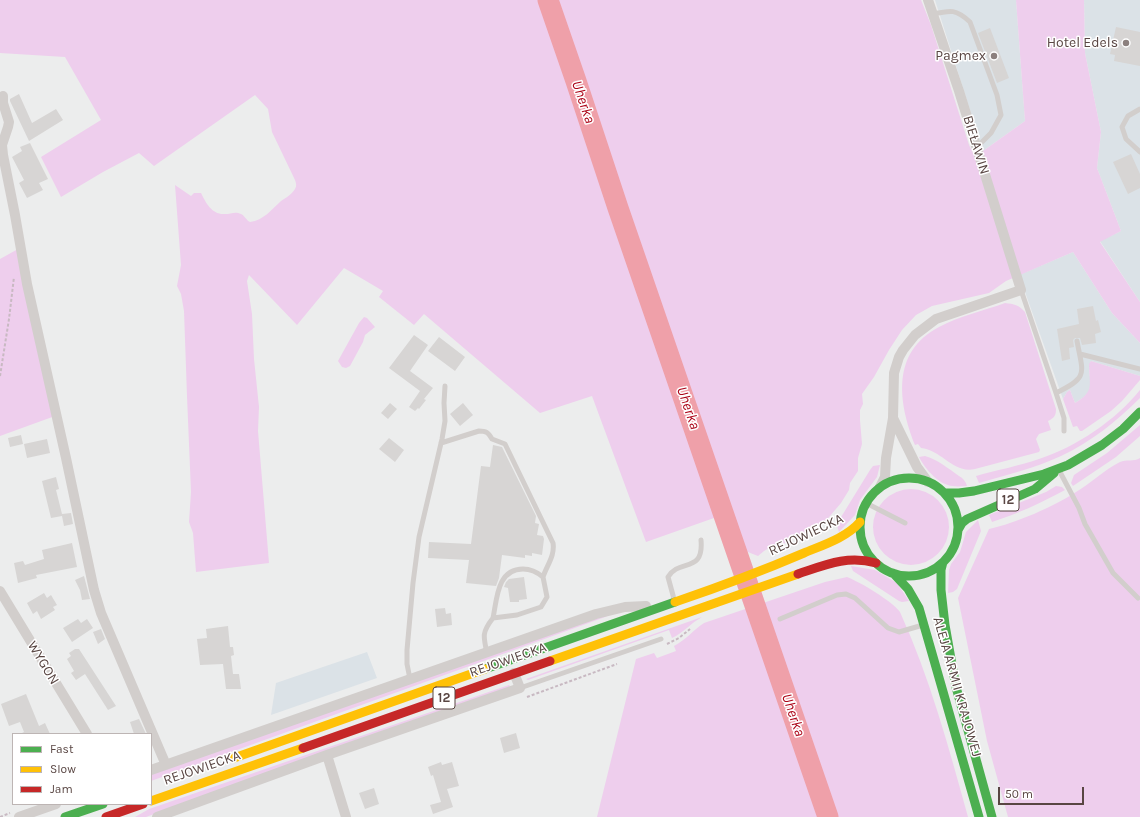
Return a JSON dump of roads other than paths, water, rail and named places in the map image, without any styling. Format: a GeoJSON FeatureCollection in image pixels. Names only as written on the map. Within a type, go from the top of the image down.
{"type":"FeatureCollection","features":[{"type":"Feature","properties":{"kind":"main road","name":"12"},"geometry":{"type":"LineString","coordinates":[[945,493],[966,493],[1058,470],[1084,456],[1105,442],[1119,432],[1140,412]]}},
{"type":"Feature","properties":{"kind":"main road","name":"12"},"geometry":{"type":"LineString","coordinates":[[958,530],[955,510],[945,493],[928,482],[908,478],[898,479],[880,487],[872,494],[862,512],[860,522],[862,540],[870,556],[876,563],[893,573],[914,575],[925,573],[943,562],[953,548],[958,530],[967,519],[1035,489],[1058,470]]}},
{"type":"Feature","properties":{"kind":"main road","name":"REJOWIECKA"},"geometry":{"type":"LineString","coordinates":[[226,761],[757,573],[837,539],[854,529],[860,522]]}},
{"type":"Feature","properties":{"kind":"main road","name":"REJOWIECKA"},"geometry":{"type":"LineString","coordinates":[[152,801],[810,570],[844,559],[860,559],[876,563]]}},
{"type":"Feature","properties":{"kind":"main road","name":"ALEJA ARMII KRAJOWEJ"},"geometry":{"type":"LineString","coordinates":[[943,562],[941,570],[941,590],[945,625],[956,687],[992,817]]}},
{"type":"Feature","properties":{"kind":"main road","name":"ALEJA ARMII KRAJOWEJ"},"geometry":{"type":"LineString","coordinates":[[893,573],[901,579],[913,596],[924,624],[979,817]]}},
{"type":"Feature","properties":{"kind":"main road"},"geometry":{"type":"LineString","coordinates":[[65,817],[100,805]]}},
{"type":"Feature","properties":{"kind":"main road"},"geometry":{"type":"LineString","coordinates":[[106,817],[140,805]]}},
{"type":"Feature","properties":{"kind":"street","name":"BIEŁAWIN"},"geometry":{"type":"LineString","coordinates":[[928,0],[977,147],[1021,290]]}},
{"type":"Feature","properties":{"kind":"street"},"geometry":{"type":"LineString","coordinates":[[3,96],[8,127],[2,145],[3,155],[27,284],[94,590],[101,613],[166,765]]}},
{"type":"Feature","properties":{"kind":"street"},"geometry":{"type":"LineString","coordinates":[[880,487],[885,477],[886,458],[893,418],[892,380],[895,365],[903,350],[915,335],[929,323],[943,316],[1021,290]]}},
{"type":"Feature","properties":{"kind":"street"},"geometry":{"type":"LineString","coordinates":[[893,418],[917,467],[928,482]]}},
{"type":"Feature","properties":{"kind":"street","name":"WYGON"},"geometry":{"type":"LineString","coordinates":[[0,592],[86,733]]}},
{"type":"Feature","properties":{"kind":"street"},"geometry":{"type":"LineString","coordinates":[[152,770],[596,614],[625,607],[662,606]]}},
{"type":"Feature","properties":{"kind":"street"},"geometry":{"type":"LineString","coordinates":[[157,817],[327,755],[520,688],[514,673]]}},
{"type":"Feature","properties":{"kind":"street"},"geometry":{"type":"LineString","coordinates":[[327,755],[346,817]]}},
{"type":"Feature","properties":{"kind":"street"},"geometry":{"type":"LineString","coordinates":[[19,817],[53,805]]}},
{"type":"Feature","properties":{"kind":"lane"},"geometry":{"type":"LineString","coordinates":[[933,14],[946,11],[960,13],[970,22],[997,96],[1001,115],[991,133],[977,147]]}},
{"type":"Feature","properties":{"kind":"lane"},"geometry":{"type":"LineString","coordinates":[[1140,109],[1128,116],[1122,127],[1126,139],[1140,152]]}},
{"type":"Feature","properties":{"kind":"lane","name":"BIEŁAWIN"},"geometry":{"type":"LineString","coordinates":[[1021,290],[1064,418],[1064,431]]}},
{"type":"Feature","properties":{"kind":"lane"},"geometry":{"type":"LineString","coordinates":[[1056,392],[1077,381],[1083,371],[1077,341]]}},
{"type":"Feature","properties":{"kind":"lane"},"geometry":{"type":"LineString","coordinates":[[1080,354],[1140,369]]}},
{"type":"Feature","properties":{"kind":"lane"},"geometry":{"type":"LineString","coordinates":[[410,679],[407,664],[407,650],[413,583],[419,537],[445,421],[445,386]]}},
{"type":"Feature","properties":{"kind":"lane"},"geometry":{"type":"LineString","coordinates":[[441,443],[479,431],[484,431],[489,433],[492,439],[505,444],[553,543],[554,552],[543,577],[547,597],[541,607],[517,615],[493,618]]}},
{"type":"Feature","properties":{"kind":"lane"},"geometry":{"type":"LineString","coordinates":[[1058,470],[1079,508],[1085,524],[1113,573],[1138,598]]}},
{"type":"Feature","properties":{"kind":"lane"},"geometry":{"type":"LineString","coordinates":[[866,503],[905,523]]}},
{"type":"Feature","properties":{"kind":"lane"},"geometry":{"type":"LineString","coordinates":[[675,602],[668,577],[671,572],[677,568],[694,562],[698,558],[702,547],[701,540]]}},
{"type":"Feature","properties":{"kind":"lane"},"geometry":{"type":"LineString","coordinates":[[487,653],[484,635],[485,629],[493,618],[499,588],[503,578],[510,572],[519,569],[529,569],[538,572],[543,577]]}},
{"type":"Feature","properties":{"kind":"lane"},"geometry":{"type":"LineString","coordinates":[[780,620],[837,595],[846,594],[855,598],[888,628],[899,632],[924,624]]}},
{"type":"Feature","properties":{"kind":"lane"},"geometry":{"type":"LineString","coordinates":[[520,688],[661,639]]}},
{"type":"Feature","properties":{"kind":"waterway","name":"Uherka"},"geometry":{"type":"LineString","coordinates":[[548,0],[618,208],[828,817]]}},
{"type":"Feature","properties":{"kind":"place","name":"Hotel Edels"},"geometry":{"type":"Point","coordinates":[1126,43]}},
{"type":"Feature","properties":{"kind":"place","name":"Pagmex"},"geometry":{"type":"Point","coordinates":[994,56]}}]}
